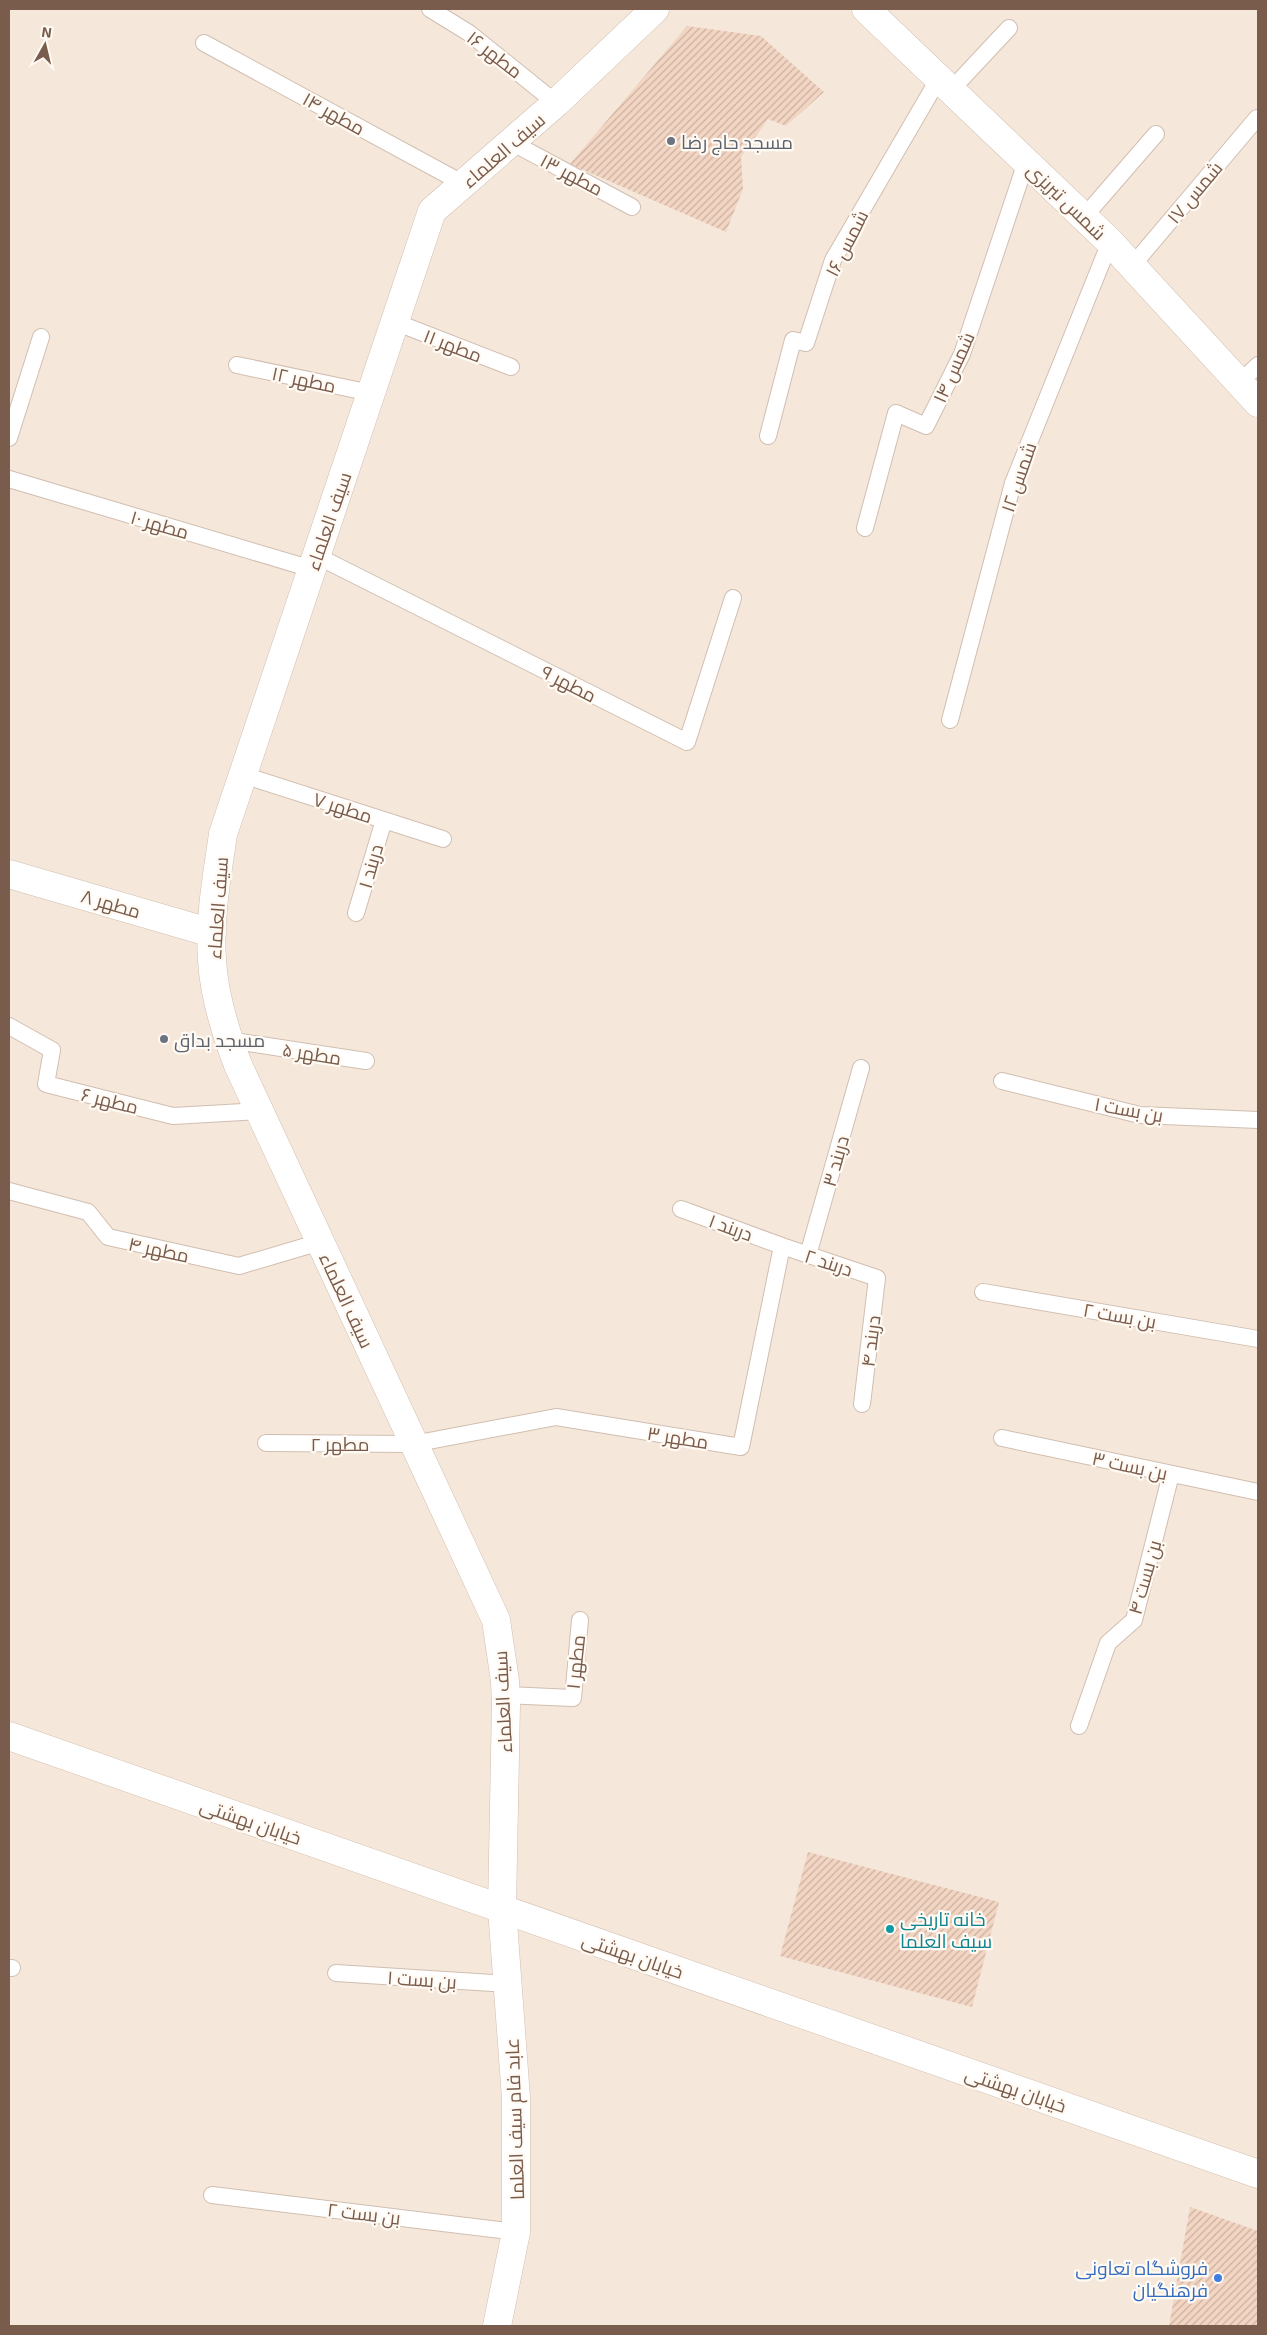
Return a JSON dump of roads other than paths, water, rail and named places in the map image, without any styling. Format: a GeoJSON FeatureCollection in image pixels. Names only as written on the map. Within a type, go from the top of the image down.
{"type":"FeatureCollection","features":[{"type":"Feature","properties":{"kind":"street","name":"سیف العلماء"},"geometry":{"type":"LineString","coordinates":[[502,1909],[505,1695],[496,1620],[259,1111],[228,1040],[216,990],[212,960],[214,901],[223,834],[432,211],[556,103],[655,9]]}},
{"type":"Feature","properties":{"kind":"street","name":"شمس تبریزی"},"geometry":{"type":"LineString","coordinates":[[866,9],[1110,242],[1132,266],[1249,374],[1258,403]]}},
{"type":"Feature","properties":{"kind":"street","name":"مطهر ۸"},"geometry":{"type":"LineString","coordinates":[[9,874],[212,933]]}},
{"type":"Feature","properties":{"kind":"street","name":"خیابان بهشتی"},"geometry":{"type":"LineString","coordinates":[[9,1736],[1258,2174]]}},
{"type":"Feature","properties":{"kind":"street","name":"عابد فام سیف العلما"},"geometry":{"type":"LineString","coordinates":[[497,2326],[516,2232],[516,2098],[502,1909]]}},
{"type":"Feature","properties":{"kind":"lane","name":"مطهر ۱۶"},"geometry":{"type":"LineString","coordinates":[[430,9],[469,33],[556,103]]}},
{"type":"Feature","properties":{"kind":"lane"},"geometry":{"type":"LineString","coordinates":[[945,84],[1009,28]]}},
{"type":"Feature","properties":{"kind":"lane","name":"مطهر ۱۴"},"geometry":{"type":"LineString","coordinates":[[204,43],[464,184]]}},
{"type":"Feature","properties":{"kind":"lane","name":"شمس ۱۶"},"geometry":{"type":"LineString","coordinates":[[768,436],[793,340],[806,342],[833,260],[945,84]]}},
{"type":"Feature","properties":{"kind":"lane","name":"شمس ۱۷"},"geometry":{"type":"LineString","coordinates":[[1132,266],[1256,118]]}},
{"type":"Feature","properties":{"kind":"lane"},"geometry":{"type":"LineString","coordinates":[[1084,217],[1156,134]]}},
{"type":"Feature","properties":{"kind":"lane","name":"مطهر ۱۳"},"geometry":{"type":"LineString","coordinates":[[511,142],[632,207]]}},
{"type":"Feature","properties":{"kind":"lane","name":"شمس ۱۴"},"geometry":{"type":"LineString","coordinates":[[865,528],[896,414],[926,426],[962,354],[1026,162]]}},
{"type":"Feature","properties":{"kind":"lane","name":"شمس ۱۲"},"geometry":{"type":"LineString","coordinates":[[950,720],[1013,484],[1110,242]]}},
{"type":"Feature","properties":{"kind":"lane","name":"مطهر ۱۱"},"geometry":{"type":"LineString","coordinates":[[395,322],[511,367]]}},
{"type":"Feature","properties":{"kind":"lane"},"geometry":{"type":"LineString","coordinates":[[9,438],[40,337]]}},
{"type":"Feature","properties":{"kind":"lane","name":"مطهر ۱۲"},"geometry":{"type":"LineString","coordinates":[[237,365],[371,393]]}},
{"type":"Feature","properties":{"kind":"lane","name":"مطهر ۱۰"},"geometry":{"type":"LineString","coordinates":[[9,479],[314,562]]}},
{"type":"Feature","properties":{"kind":"lane","name":"مطهر ۹"},"geometry":{"type":"LineString","coordinates":[[314,562],[687,742],[733,598]]}},
{"type":"Feature","properties":{"kind":"lane","name":"مطهر ۷"},"geometry":{"type":"LineString","coordinates":[[243,775],[443,839]]}},
{"type":"Feature","properties":{"kind":"lane","name":"دربند ۱"},"geometry":{"type":"LineString","coordinates":[[356,912],[384,820]]}},
{"type":"Feature","properties":{"kind":"lane","name":"مطهر ۶"},"geometry":{"type":"LineString","coordinates":[[9,1026],[52,1050],[46,1084],[173,1116],[259,1111]]}},
{"type":"Feature","properties":{"kind":"lane","name":"مطهر ۵"},"geometry":{"type":"LineString","coordinates":[[228,1040],[366,1061]]}},
{"type":"Feature","properties":{"kind":"lane","name":"دربند ۳"},"geometry":{"type":"LineString","coordinates":[[808,1255],[861,1068]]}},
{"type":"Feature","properties":{"kind":"lane","name":"بن بست ۱"},"geometry":{"type":"LineString","coordinates":[[1002,1081],[1140,1115],[1258,1120]]}},
{"type":"Feature","properties":{"kind":"lane","name":"مطهر ۴"},"geometry":{"type":"LineString","coordinates":[[9,1191],[88,1212],[108,1237],[239,1266],[320,1242]]}},
{"type":"Feature","properties":{"kind":"lane","name":"دربند ۱"},"geometry":{"type":"LineString","coordinates":[[681,1208],[782,1246]]}},
{"type":"Feature","properties":{"kind":"lane","name":"دربند ۲"},"geometry":{"type":"LineString","coordinates":[[782,1246],[877,1278]]}},
{"type":"Feature","properties":{"kind":"lane","name":"مطهر ۳"},"geometry":{"type":"LineString","coordinates":[[413,1444],[556,1417],[741,1448],[782,1246]]}},
{"type":"Feature","properties":{"kind":"lane","name":"دربند ۴"},"geometry":{"type":"LineString","coordinates":[[862,1404],[877,1278]]}},
{"type":"Feature","properties":{"kind":"lane","name":"بن بست ۲"},"geometry":{"type":"LineString","coordinates":[[982,1292],[1258,1339]]}},
{"type":"Feature","properties":{"kind":"lane","name":"بن بست ۳"},"geometry":{"type":"LineString","coordinates":[[1002,1438],[1258,1492]]}},
{"type":"Feature","properties":{"kind":"lane","name":"مطهر ۲"},"geometry":{"type":"LineString","coordinates":[[266,1443],[413,1444]]}},
{"type":"Feature","properties":{"kind":"lane","name":"بن بست ۴"},"geometry":{"type":"LineString","coordinates":[[1079,1726],[1108,1643],[1134,1620],[1171,1474]]}},
{"type":"Feature","properties":{"kind":"lane","name":"مطهر ۱"},"geometry":{"type":"LineString","coordinates":[[505,1695],[573,1698],[580,1620]]}},
{"type":"Feature","properties":{"kind":"lane","name":"بن بست ۱"},"geometry":{"type":"LineString","coordinates":[[336,1973],[508,1984]]}},
{"type":"Feature","properties":{"kind":"lane","name":"بن بست ۲"},"geometry":{"type":"LineString","coordinates":[[212,2195],[516,2232]]}},
{"type":"Feature","properties":{"kind":"place","name":"مسجد حاج رضا"},"geometry":{"type":"Point","coordinates":[671,141]}},
{"type":"Feature","properties":{"kind":"place","name":"مسجد بداق"},"geometry":{"type":"Point","coordinates":[164,1039]}},
{"type":"Feature","properties":{"kind":"place","name":"خانه تاریخی سیف العلما"},"geometry":{"type":"Point","coordinates":[890,1929]}},
{"type":"Feature","properties":{"kind":"place","name":"فروشگاه تعاونی فرهنگیان"},"geometry":{"type":"Point","coordinates":[1218,2278]}}]}
